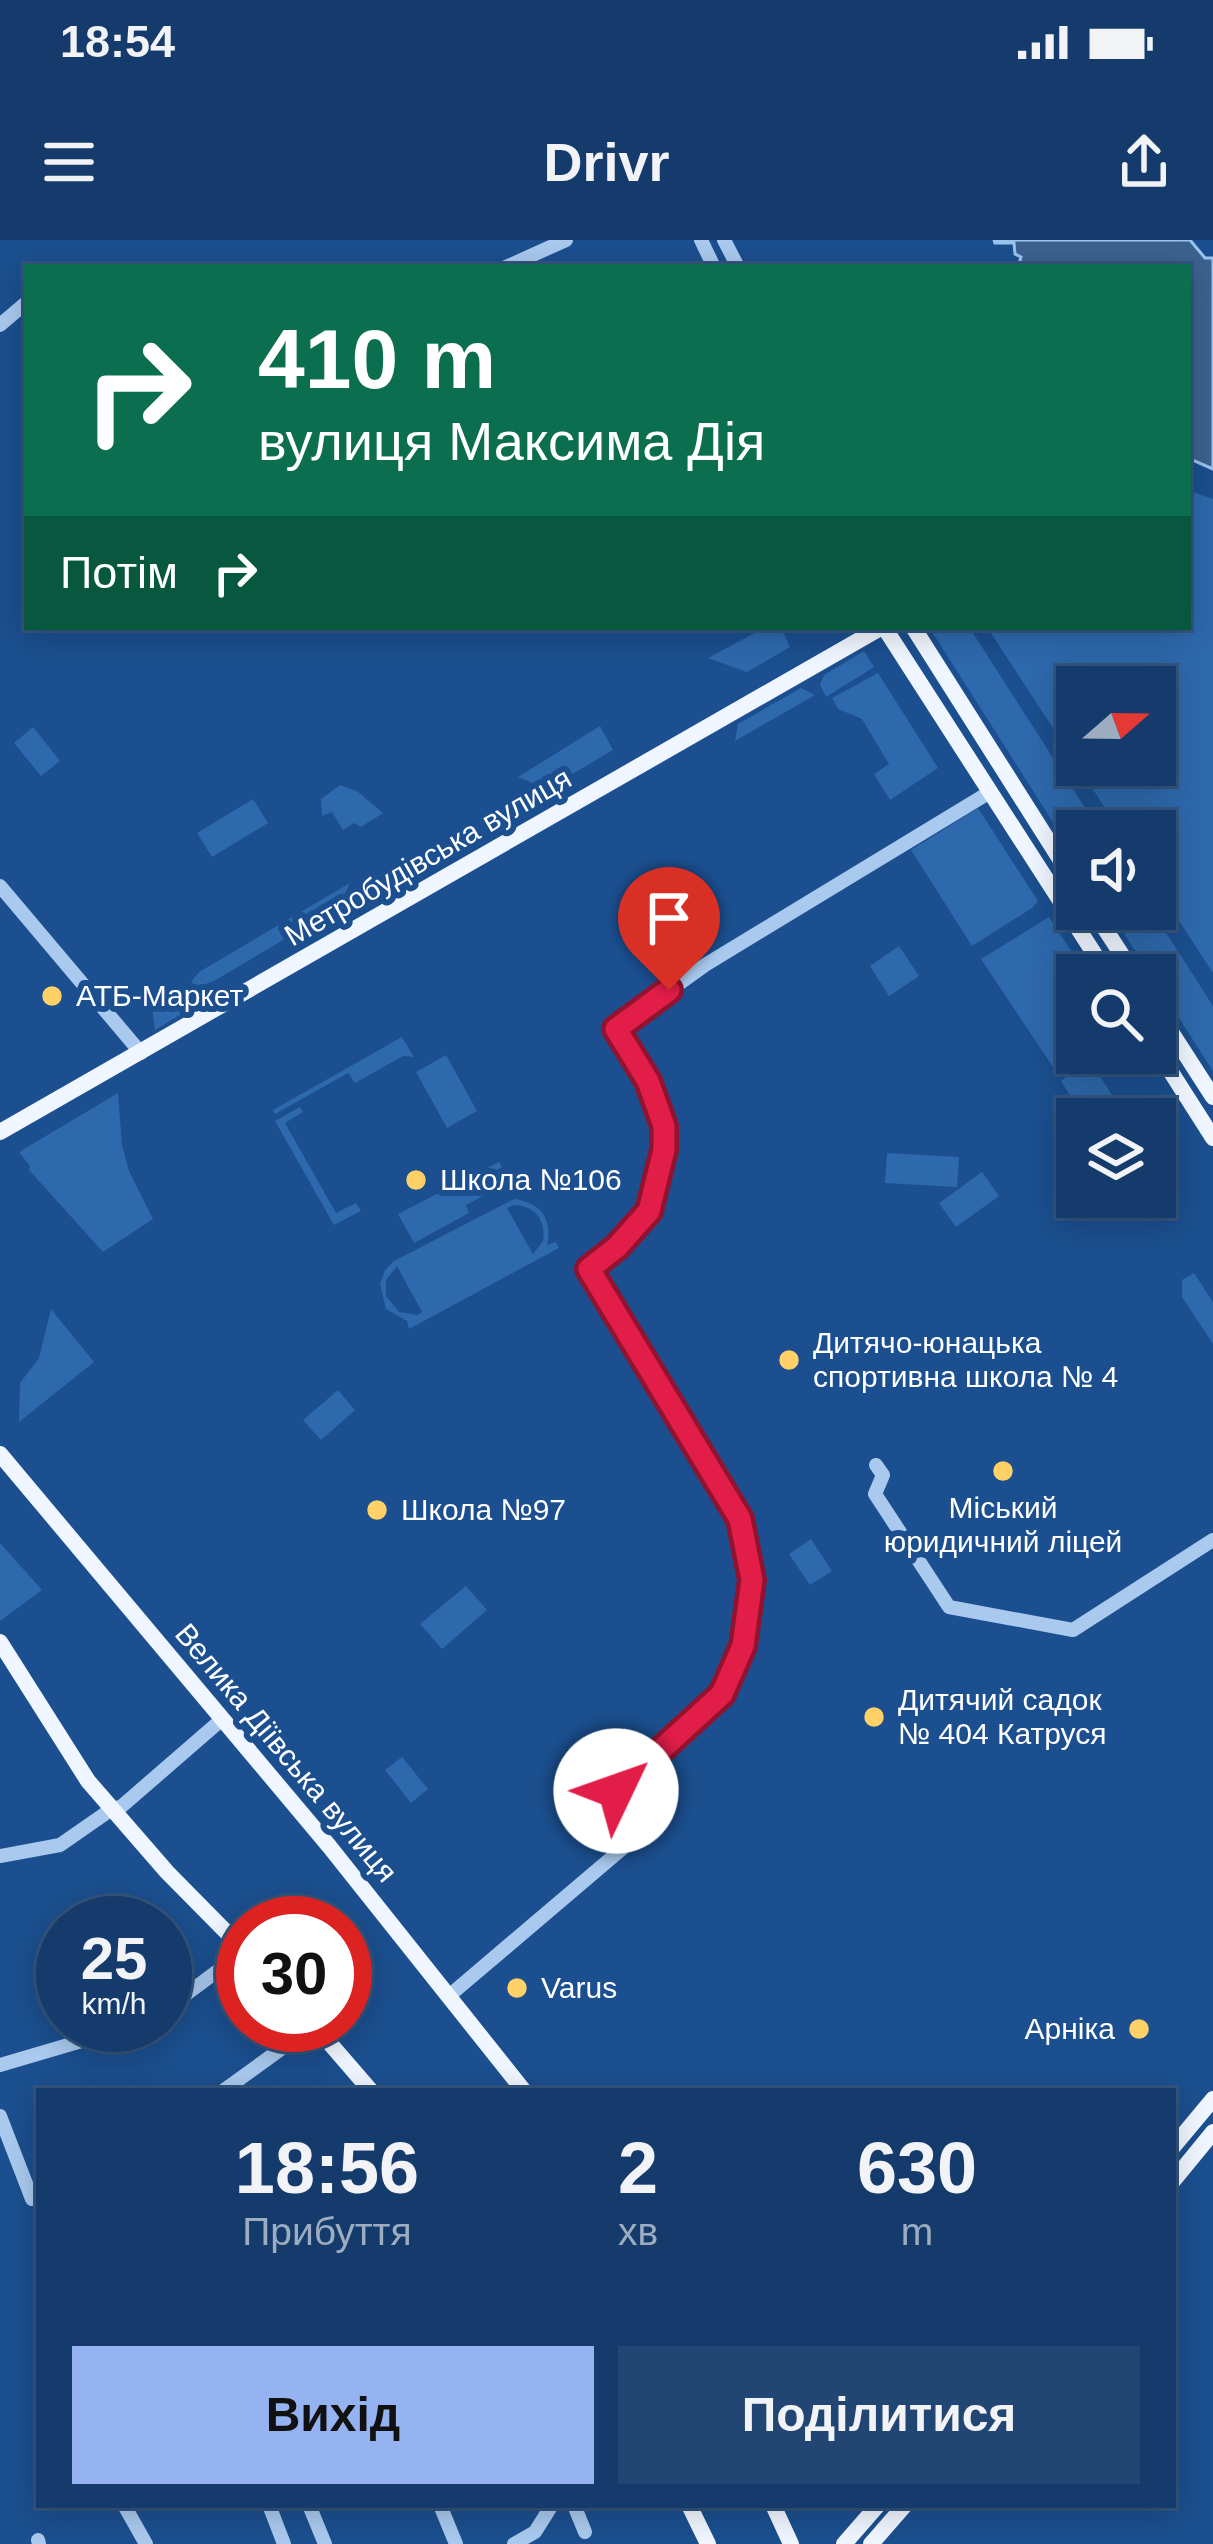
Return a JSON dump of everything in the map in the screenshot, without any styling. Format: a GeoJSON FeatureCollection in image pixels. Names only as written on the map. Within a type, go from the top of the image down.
{"type":"FeatureCollection","features":[{"type":"Feature","properties":{"kind":"main road","name":"Метробудівська вулиця"},"geometry":{"type":"LineString","coordinates":[[0,1132],[878,630]]}},
{"type":"Feature","properties":{"kind":"main road"},"geometry":{"type":"LineString","coordinates":[[885,630],[1095,954]]}},
{"type":"Feature","properties":{"kind":"main road"},"geometry":{"type":"LineString","coordinates":[[915,630],[1056,853]]}},
{"type":"Feature","properties":{"kind":"main road"},"geometry":{"type":"LineString","coordinates":[[1176,1039],[1213,1097]]}},
{"type":"Feature","properties":{"kind":"main road"},"geometry":{"type":"LineString","coordinates":[[1172,1074],[1213,1138]]}},
{"type":"Feature","properties":{"kind":"main road","name":"Велика Діївська вулиця"},"geometry":{"type":"LineString","coordinates":[[0,1454],[226,1722],[522,2088]]}},
{"type":"Feature","properties":{"kind":"main road"},"geometry":{"type":"LineString","coordinates":[[0,1642],[73,1760],[114,1812],[216,1921]]}},
{"type":"Feature","properties":{"kind":"main road"},"geometry":{"type":"LineString","coordinates":[[337,2052],[368,2088]]}},
{"type":"Feature","properties":{"kind":"main road"},"geometry":{"type":"LineString","coordinates":[[1176,2143],[1213,2099]]}},
{"type":"Feature","properties":{"kind":"main road"},"geometry":{"type":"LineString","coordinates":[[1176,2177],[1213,2132]]}},
{"type":"Feature","properties":{"kind":"main road"},"geometry":{"type":"LineString","coordinates":[[690,2508],[708,2544]]}},
{"type":"Feature","properties":{"kind":"main road"},"geometry":{"type":"LineString","coordinates":[[844,2544],[876,2508]]}},
{"type":"Feature","properties":{"kind":"main road"},"geometry":{"type":"LineString","coordinates":[[860,2528],[873,2542],[901,2508]]}},
{"type":"Feature","properties":{"kind":"main road"},"geometry":{"type":"LineString","coordinates":[[776,2511],[791,2544]]}},
{"type":"Feature","properties":{"kind":"main road"},"geometry":{"type":"LineString","coordinates":[[776,2511],[802,2544]]}},
{"type":"Feature","properties":{"kind":"street"},"geometry":{"type":"LineString","coordinates":[[513,264],[566,240]]}},
{"type":"Feature","properties":{"kind":"street"},"geometry":{"type":"LineString","coordinates":[[0,325],[24,305]]}},
{"type":"Feature","properties":{"kind":"street"},"geometry":{"type":"LineString","coordinates":[[450,1995],[622,1848],[623,1841],[598,1809],[722,1694],[743,1646],[752,1580],[740,1519],[589,1269],[629,1236],[649,1211],[664,1150],[664,1126],[648,1081],[616,1029],[705,964],[991,792]]}},
{"type":"Feature","properties":{"kind":"street"},"geometry":{"type":"LineString","coordinates":[[0,886],[141,1053]]}},
{"type":"Feature","properties":{"kind":"street"},"geometry":{"type":"LineString","coordinates":[[876,1465],[883,1474],[875,1494],[949,1607],[1073,1630],[1213,1540]]}},
{"type":"Feature","properties":{"kind":"street"},"geometry":{"type":"LineString","coordinates":[[0,1856],[60,1845],[114,1812],[220,1721],[226,1722]]}},
{"type":"Feature","properties":{"kind":"street"},"geometry":{"type":"LineString","coordinates":[[192,1989],[216,1971]]}},
{"type":"Feature","properties":{"kind":"street"},"geometry":{"type":"LineString","coordinates":[[0,2065],[44,2052]]}},
{"type":"Feature","properties":{"kind":"street"},"geometry":{"type":"LineString","coordinates":[[227,2088],[277,2052]]}},
{"type":"Feature","properties":{"kind":"street"},"geometry":{"type":"LineString","coordinates":[[0,2116],[36,2196]]}},
{"type":"Feature","properties":{"kind":"street"},"geometry":{"type":"LineString","coordinates":[[126,2508],[146,2544]]}},
{"type":"Feature","properties":{"kind":"street"},"geometry":{"type":"LineString","coordinates":[[270,2508],[284,2544]]}},
{"type":"Feature","properties":{"kind":"street"},"geometry":{"type":"LineString","coordinates":[[304,2544],[324,2540],[310,2508]]}},
{"type":"Feature","properties":{"kind":"street"},"geometry":{"type":"LineString","coordinates":[[441,2508],[456,2544]]}},
{"type":"Feature","properties":{"kind":"street"},"geometry":{"type":"LineString","coordinates":[[514,2544],[535,2532],[550,2508]]}},
{"type":"Feature","properties":{"kind":"street"},"geometry":{"type":"LineString","coordinates":[[575,2508],[585,2532]]}},
{"type":"Feature","properties":{"kind":"shaded area"},"geometry":{"type":"Polygon","coordinates":[[[1190,240],[1205,258],[1213,258],[1213,469],[1191,459],[1191,264],[1019,264],[1021,257],[1015,254],[1014,243],[995,243],[1190,240]]]}},
{"type":"Feature","properties":{"kind":"shaded area"},"geometry":{"type":"Polygon","coordinates":[[[1191,491],[1213,499],[1213,973],[1176,916],[1176,810],[1106,810],[1091,786],[1176,786],[1176,666],[1056,666],[1056,733],[989,630],[1191,630],[1191,491]]]}},
{"type":"Feature","properties":{"kind":"shaded area"},"geometry":{"type":"Polygon","coordinates":[[[760,630],[782,630],[790,647],[747,672],[708,658],[760,630]]]}},
{"type":"Feature","properties":{"kind":"shaded area"},"geometry":{"type":"Polygon","coordinates":[[[931,630],[971,630],[1056,762],[1056,786],[1071,786],[1087,810],[1056,810],[1056,827],[931,630]]]}},
{"type":"Feature","properties":{"kind":"shaded area"},"geometry":{"type":"Polygon","coordinates":[[[864,651],[874,667],[826,697],[820,685],[824,675],[864,651]]]}},
{"type":"Feature","properties":{"kind":"shaded area"},"geometry":{"type":"Polygon","coordinates":[[[878,673],[938,768],[890,800],[874,774],[889,764],[862,719],[838,709],[832,698],[878,673]]]}},
{"type":"Feature","properties":{"kind":"shaded area"},"geometry":{"type":"Polygon","coordinates":[[[801,688],[815,695],[735,741],[738,724],[801,688]]]}},
{"type":"Feature","properties":{"kind":"shaded area"},"geometry":{"type":"Polygon","coordinates":[[[600,726],[613,750],[547,789],[518,777],[600,726]]]}},
{"type":"Feature","properties":{"kind":"shaded area"},"geometry":{"type":"Polygon","coordinates":[[[33,727],[60,761],[41,776],[14,743],[33,727]]]}},
{"type":"Feature","properties":{"kind":"shaded area"},"geometry":{"type":"Polygon","coordinates":[[[340,785],[357,791],[383,813],[361,827],[354,823],[343,830],[332,812],[322,816],[321,799],[340,785]]]}},
{"type":"Feature","properties":{"kind":"shaded area"},"geometry":{"type":"Polygon","coordinates":[[[253,799],[268,823],[212,857],[197,833],[253,799]]]}},
{"type":"Feature","properties":{"kind":"shaded area"},"geometry":{"type":"Polygon","coordinates":[[[978,808],[1038,901],[972,946],[911,850],[978,808]]]}},
{"type":"Feature","properties":{"kind":"shaded area"},"geometry":{"type":"Polygon","coordinates":[[[350,883],[340,904],[324,916],[214,981],[197,987],[191,982],[199,972],[350,883]]]}},
{"type":"Feature","properties":{"kind":"shaded area"},"geometry":{"type":"Polygon","coordinates":[[[1049,917],[1073,954],[1056,954],[1055,1070],[981,959],[1049,917]]]}},
{"type":"Feature","properties":{"kind":"shaded area"},"geometry":{"type":"Polygon","coordinates":[[[1122,930],[1164,930],[1213,1006],[1213,1071],[1176,1014],[1176,954],[1137,954],[1122,930]]]}},
{"type":"Feature","properties":{"kind":"shaded area"},"geometry":{"type":"Polygon","coordinates":[[[899,946],[919,976],[889,996],[870,966],[899,946]]]}},
{"type":"Feature","properties":{"kind":"shaded area"},"geometry":{"type":"Polygon","coordinates":[[[169,984],[183,1013],[155,1030],[151,999],[169,984]]]}},
{"type":"Feature","properties":{"kind":"shaded area"},"geometry":{"type":"Polygon","coordinates":[[[402,1037],[414,1057],[403,1056],[355,1083],[348,1073],[275,1114],[273,1110],[402,1037]]]}},
{"type":"Feature","properties":{"kind":"shaded area"},"geometry":{"type":"Polygon","coordinates":[[[446,1055],[477,1111],[447,1128],[416,1072],[446,1055]]]}},
{"type":"Feature","properties":{"kind":"shaded area"},"geometry":{"type":"Polygon","coordinates":[[[1070,1074],[1098,1074],[1114,1098],[1072,1098],[1061,1081],[1070,1074]]]}},
{"type":"Feature","properties":{"kind":"shaded area"},"geometry":{"type":"Polygon","coordinates":[[[118,1093],[129,1171],[153,1219],[103,1252],[29,1170],[19,1152],[118,1093]]]}},
{"type":"Feature","properties":{"kind":"shaded area"},"geometry":{"type":"Polygon","coordinates":[[[300,1107],[303,1112],[285,1123],[336,1213],[356,1203],[361,1211],[334,1225],[275,1121],[300,1107]]]}},
{"type":"Feature","properties":{"kind":"shaded area"},"geometry":{"type":"Polygon","coordinates":[[[887,1153],[959,1157],[957,1187],[885,1183],[887,1153]]]}},
{"type":"Feature","properties":{"kind":"shaded area"},"geometry":{"type":"Polygon","coordinates":[[[499,1162],[509,1182],[466,1205],[469,1213],[414,1243],[398,1214],[499,1162]]]}},
{"type":"Feature","properties":{"kind":"shaded area"},"geometry":{"type":"Polygon","coordinates":[[[982,1172],[999,1196],[956,1227],[939,1203],[982,1172]]]}},
{"type":"Feature","properties":{"kind":"shaded area"},"geometry":{"type":"Polygon","coordinates":[[[514,1199],[542,1213],[548,1227],[547,1245],[556,1242],[559,1248],[409,1329],[407,1321],[386,1309],[380,1284],[394,1261],[514,1199]],[[514,1205],[507,1208],[533,1254],[543,1241],[541,1221],[534,1211],[514,1205]],[[397,1266],[386,1280],[386,1296],[399,1312],[418,1315],[422,1312],[397,1266]]]}},
{"type":"Feature","properties":{"kind":"shaded area"},"geometry":{"type":"Polygon","coordinates":[[[1194,1273],[1213,1302],[1213,1344],[1182,1297],[1182,1280],[1194,1273]]]}},
{"type":"Feature","properties":{"kind":"shaded area"},"geometry":{"type":"Polygon","coordinates":[[[51,1309],[94,1362],[19,1422],[20,1383],[39,1358],[51,1309]]]}},
{"type":"Feature","properties":{"kind":"shaded area"},"geometry":{"type":"Polygon","coordinates":[[[338,1390],[355,1410],[321,1440],[303,1420],[338,1390]]]}},
{"type":"Feature","properties":{"kind":"shaded area"},"geometry":{"type":"Polygon","coordinates":[[[811,1539],[832,1571],[810,1585],[789,1554],[811,1539]]]}},
{"type":"Feature","properties":{"kind":"shaded area"},"geometry":{"type":"Polygon","coordinates":[[[0,1543],[42,1590],[0,1621],[0,1543]]]}},
{"type":"Feature","properties":{"kind":"shaded area"},"geometry":{"type":"Polygon","coordinates":[[[466,1586],[487,1610],[442,1649],[420,1624],[466,1586]]]}},
{"type":"Feature","properties":{"kind":"shaded area"},"geometry":{"type":"Polygon","coordinates":[[[402,1757],[428,1789],[411,1803],[385,1770],[402,1757]]]}},
{"type":"Feature","properties":{"kind":"place","name":"АТБ-Маркет"},"geometry":{"type":"Point","coordinates":[52,996]}},
{"type":"Feature","properties":{"kind":"place","name":"Школа №106"},"geometry":{"type":"Point","coordinates":[416,1180]}},
{"type":"Feature","properties":{"kind":"place","name":"Дитячо-юнацька спортивна школа № 4"},"geometry":{"type":"Point","coordinates":[789,1360]}},
{"type":"Feature","properties":{"kind":"place","name":"Міський юридичний ліцей"},"geometry":{"type":"Point","coordinates":[1003,1471]}},
{"type":"Feature","properties":{"kind":"place","name":"Школа №97"},"geometry":{"type":"Point","coordinates":[377,1510]}},
{"type":"Feature","properties":{"kind":"place","name":"Дитячий садок № 404 Катруся"},"geometry":{"type":"Point","coordinates":[874,1717]}},
{"type":"Feature","properties":{"kind":"place","name":"Varus"},"geometry":{"type":"Point","coordinates":[517,1988]}},
{"type":"Feature","properties":{"kind":"place","name":"Арніка"},"geometry":{"type":"Point","coordinates":[1139,2029]}},
{"type":"Feature","properties":{"kind":"route"},"geometry":{"type":"LineString","coordinates":[[616,1791],[722,1694],[743,1646],[752,1580],[740,1519],[589,1269],[640,1225],[653,1199],[664,1126],[648,1081],[616,1029],[669,990]]}}]}
